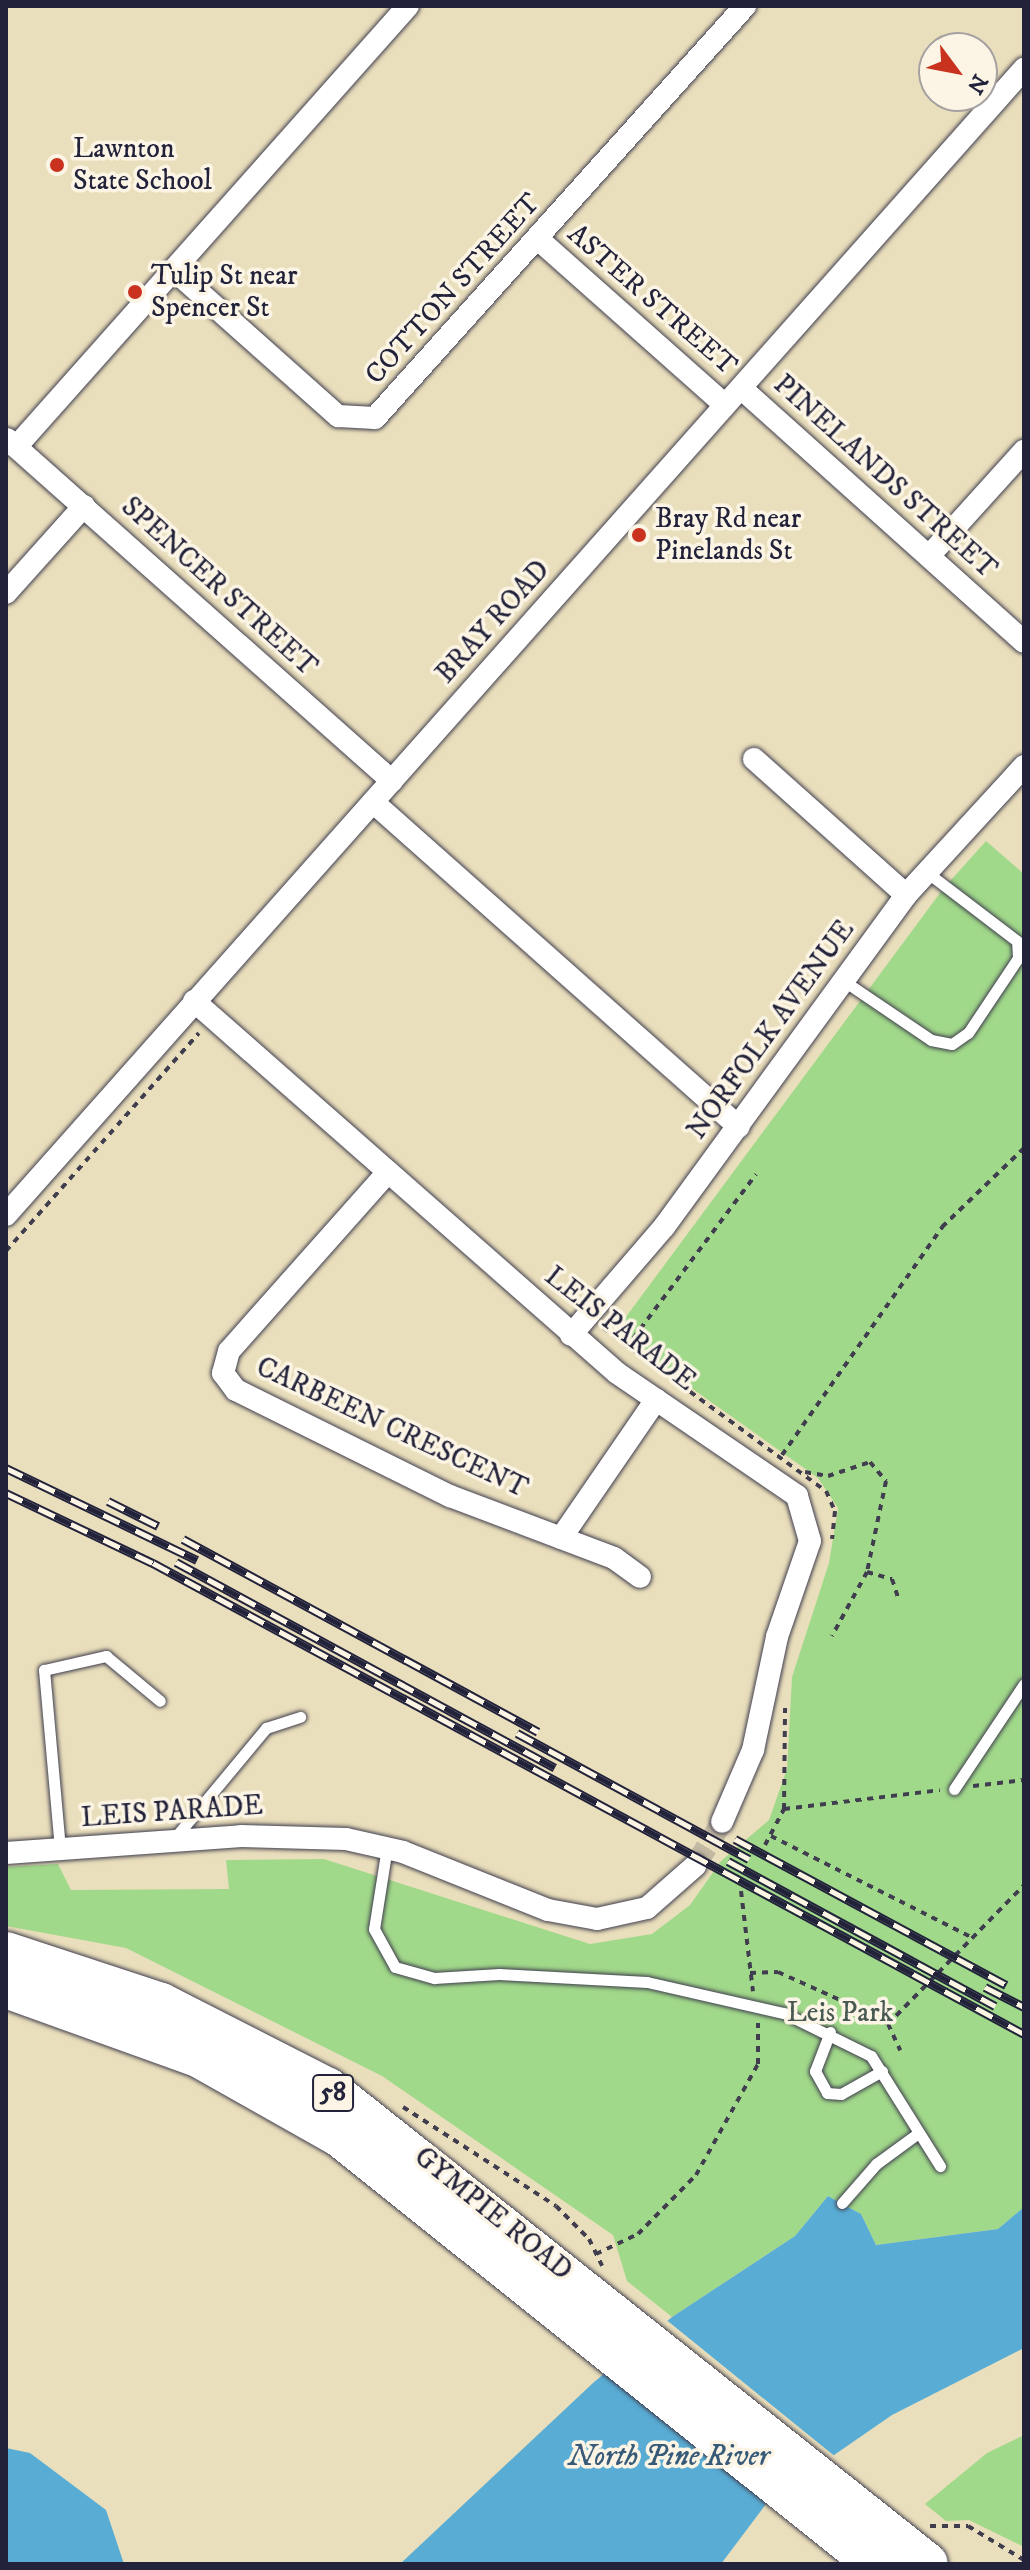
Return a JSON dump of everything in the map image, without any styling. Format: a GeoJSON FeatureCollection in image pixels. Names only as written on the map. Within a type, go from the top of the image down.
{"type":"FeatureCollection","features":[{"type":"Feature","properties":{"kind":"highway","name":"GYMPIE ROAD"},"geometry":{"type":"LineString","coordinates":[[6,1953],[161,2004],[285,2064],[397,2138],[602,2322],[854,2525],[927,2564]]}},
{"type":"Feature","properties":{"kind":"highway","name":"GYMPIE ROAD"},"geometry":{"type":"LineString","coordinates":[[6,1987],[162,2041],[274,2095],[367,2155],[602,2322]]}},
{"type":"Feature","properties":{"kind":"highway","name":"GYMPIE ROAD"},"geometry":{"type":"LineString","coordinates":[[854,2525],[876,2564]]}},
{"type":"Feature","properties":{"kind":"street"},"geometry":{"type":"LineString","coordinates":[[11,443],[174,270],[408,6]]}},
{"type":"Feature","properties":{"kind":"street","name":"COTTON STREET"},"geometry":{"type":"LineString","coordinates":[[174,270],[332,411],[362,421],[391,404],[745,6]]}},
{"type":"Feature","properties":{"kind":"street","name":"BRAY ROAD"},"geometry":{"type":"LineString","coordinates":[[6,1215],[1024,69]]}},
{"type":"Feature","properties":{"kind":"street","name":"ASTER STREET"},"geometry":{"type":"LineString","coordinates":[[538,239],[733,396]]}},
{"type":"Feature","properties":{"kind":"street","name":"PINELANDS STREET"},"geometry":{"type":"LineString","coordinates":[[733,396],[929,556],[1024,642]]}},
{"type":"Feature","properties":{"kind":"street","name":"SPENCER STREET"},"geometry":{"type":"LineString","coordinates":[[11,443],[392,781]]}},
{"type":"Feature","properties":{"kind":"street"},"geometry":{"type":"LineString","coordinates":[[929,556],[1024,451]]}},
{"type":"Feature","properties":{"kind":"street"},"geometry":{"type":"LineString","coordinates":[[6,593],[84,506]]}},
{"type":"Feature","properties":{"kind":"street"},"geometry":{"type":"LineString","coordinates":[[754,759],[906,895]]}},
{"type":"Feature","properties":{"kind":"street","name":"NORFOLK AVENUE"},"geometry":{"type":"LineString","coordinates":[[571,1335],[739,1127],[906,895],[929,874],[1024,766]]}},
{"type":"Feature","properties":{"kind":"street"},"geometry":{"type":"LineString","coordinates":[[373,802],[739,1127]]}},
{"type":"Feature","properties":{"kind":"street","name":"LEIS PARADE"},"geometry":{"type":"LineString","coordinates":[[194,1001],[571,1335],[656,1400],[775,1477],[797,1496],[809,1520],[810,1541],[780,1625],[753,1750],[722,1822]]}},
{"type":"Feature","properties":{"kind":"street","name":"CARBEEN CRESCENT"},"geometry":{"type":"LineString","coordinates":[[388,1172],[229,1351],[223,1373],[236,1390],[435,1489],[561,1538],[640,1577]]}},
{"type":"Feature","properties":{"kind":"street"},"geometry":{"type":"LineString","coordinates":[[561,1538],[656,1400]]}},
{"type":"Feature","properties":{"kind":"street","name":"LEIS PARADE"},"geometry":{"type":"LineString","coordinates":[[6,1853],[297,1835],[387,1847],[525,1903],[597,1919],[647,1908],[695,1866]]}},
{"type":"Feature","properties":{"kind":"lane"},"geometry":{"type":"LineString","coordinates":[[844,981],[931,1040],[952,1044],[968,1033],[1018,958],[1017,941],[929,874]]}},
{"type":"Feature","properties":{"kind":"lane"},"geometry":{"type":"LineString","coordinates":[[60,1849],[44,1670],[106,1656],[160,1701]]}},
{"type":"Feature","properties":{"kind":"lane"},"geometry":{"type":"LineString","coordinates":[[954,1789],[1024,1684]]}},
{"type":"Feature","properties":{"kind":"lane"},"geometry":{"type":"LineString","coordinates":[[173,1841],[266,1728],[300,1717]]}},
{"type":"Feature","properties":{"kind":"lane"},"geometry":{"type":"LineString","coordinates":[[387,1847],[374,1929],[384,1956],[403,1971],[434,1978],[499,1974],[647,1982],[729,1997],[830,2032],[864,2050],[882,2071],[917,2134],[940,2166]]}},
{"type":"Feature","properties":{"kind":"lane"},"geometry":{"type":"LineString","coordinates":[[830,2032],[815,2071],[827,2093],[838,2095],[882,2071]]}},
{"type":"Feature","properties":{"kind":"lane"},"geometry":{"type":"LineString","coordinates":[[842,2203],[876,2164],[917,2134]]}},
{"type":"Feature","properties":{"kind":"path"},"geometry":{"type":"LineString","coordinates":[[6,1251],[216,1020]]}},
{"type":"Feature","properties":{"kind":"path"},"geometry":{"type":"LineString","coordinates":[[782,1455],[942,1227],[1024,1148]]}},
{"type":"Feature","properties":{"kind":"path"},"geometry":{"type":"LineString","coordinates":[[626,1348],[756,1174]]}},
{"type":"Feature","properties":{"kind":"path"},"geometry":{"type":"LineString","coordinates":[[590,1313],[626,1348],[803,1471],[833,1505],[828,1552]]}},
{"type":"Feature","properties":{"kind":"path"},"geometry":{"type":"LineString","coordinates":[[803,1471],[828,1476],[870,1462],[883,1470],[867,1572],[832,1636]]}},
{"type":"Feature","properties":{"kind":"path"},"geometry":{"type":"LineString","coordinates":[[867,1572],[892,1579],[899,1600]]}},
{"type":"Feature","properties":{"kind":"path"},"geometry":{"type":"LineString","coordinates":[[765,1845],[784,1809],[786,1693]]}},
{"type":"Feature","properties":{"kind":"path"},"geometry":{"type":"LineString","coordinates":[[784,1809],[1024,1780]]}},
{"type":"Feature","properties":{"kind":"path"},"geometry":{"type":"LineString","coordinates":[[771,1836],[971,1937]]}},
{"type":"Feature","properties":{"kind":"path"},"geometry":{"type":"LineString","coordinates":[[888,2024],[1024,1885]]}},
{"type":"Feature","properties":{"kind":"path"},"geometry":{"type":"LineString","coordinates":[[741,1891],[753,1991]]}},
{"type":"Feature","properties":{"kind":"path"},"geometry":{"type":"LineString","coordinates":[[750,1973],[778,1972],[888,2024],[900,2050]]}},
{"type":"Feature","properties":{"kind":"path"},"geometry":{"type":"LineString","coordinates":[[596,2254],[638,2234],[696,2175],[726,2110],[758,2064],[757,2016]]}},
{"type":"Feature","properties":{"kind":"path"},"geometry":{"type":"LineString","coordinates":[[918,2523],[968,2526],[1023,2558]]}},
{"type":"Feature","properties":{"kind":"green space","name":"Leis Park"},"geometry":{"type":"Polygon","coordinates":[[[986,841],[1024,874],[1024,2207],[998,2229],[876,2245],[861,2214],[828,2196],[795,2236],[672,2317],[627,2281],[613,2235],[382,2076],[126,1948],[6,1926],[6,1867],[58,1864],[71,1890],[229,1889],[226,1860],[324,1859],[590,1944],[652,1934],[690,1905],[721,1861],[769,1820],[787,1769],[792,1677],[829,1563],[838,1508],[818,1478],[614,1333],[943,889],[986,841]]]}},
{"type":"Feature","properties":{"kind":"green space"},"geometry":{"type":"Polygon","coordinates":[[[1024,2435],[1024,2547],[969,2520],[946,2521],[925,2504],[987,2453],[1024,2435]]]}},
{"type":"Feature","properties":{"kind":"water","name":"North Pine River"},"geometry":{"type":"Polygon","coordinates":[[[828,2196],[861,2214],[876,2245],[998,2229],[1024,2207],[1024,2348],[892,2415],[769,2500],[721,2564],[400,2564],[593,2383],[672,2317],[795,2236],[828,2196]]]}},
{"type":"Feature","properties":{"kind":"water"},"geometry":{"type":"Polygon","coordinates":[[[6,2448],[30,2453],[106,2510],[124,2564],[6,2564],[6,2448]]]}},
{"type":"Feature","properties":{"kind":"pier"},"geometry":{"type":"Polygon","coordinates":[[[664,2318],[837,2458],[803,2482],[633,2344],[664,2318]]]}},
{"type":"Feature","properties":{"kind":"tunnel"},"geometry":{"type":"LineString","coordinates":[[695,1866],[722,1822]]}},
{"type":"Feature","properties":{"kind":"railway"},"geometry":{"type":"LineString","coordinates":[[6,1468],[197,1560]]}},
{"type":"Feature","properties":{"kind":"railway"},"geometry":{"type":"LineString","coordinates":[[6,1493],[153,1563],[1024,2034]]}},
{"type":"Feature","properties":{"kind":"railway"},"geometry":{"type":"LineString","coordinates":[[108,1501],[158,1526]]}},
{"type":"Feature","properties":{"kind":"railway"},"geometry":{"type":"LineString","coordinates":[[183,1539],[538,1732]]}},
{"type":"Feature","properties":{"kind":"railway"},"geometry":{"type":"LineString","coordinates":[[176,1562],[555,1768]]}},
{"type":"Feature","properties":{"kind":"railway"},"geometry":{"type":"LineString","coordinates":[[517,1733],[749,1859]]}},
{"type":"Feature","properties":{"kind":"railway"},"geometry":{"type":"LineString","coordinates":[[735,1839],[1006,1985]]}},
{"type":"Feature","properties":{"kind":"railway"},"geometry":{"type":"LineString","coordinates":[[728,1861],[995,2006]]}},
{"type":"Feature","properties":{"kind":"railway"},"geometry":{"type":"LineString","coordinates":[[985,1987],[1024,2007]]}},
{"type":"Feature","properties":{"kind":"place","name":"Lawnton State School"},"geometry":{"type":"Point","coordinates":[57,165]}},
{"type":"Feature","properties":{"kind":"place","name":"Tulip St near Spencer St"},"geometry":{"type":"Point","coordinates":[135,292]}},
{"type":"Feature","properties":{"kind":"place","name":"Bray Rd near Pinelands St"},"geometry":{"type":"Point","coordinates":[639,535]}}]}
